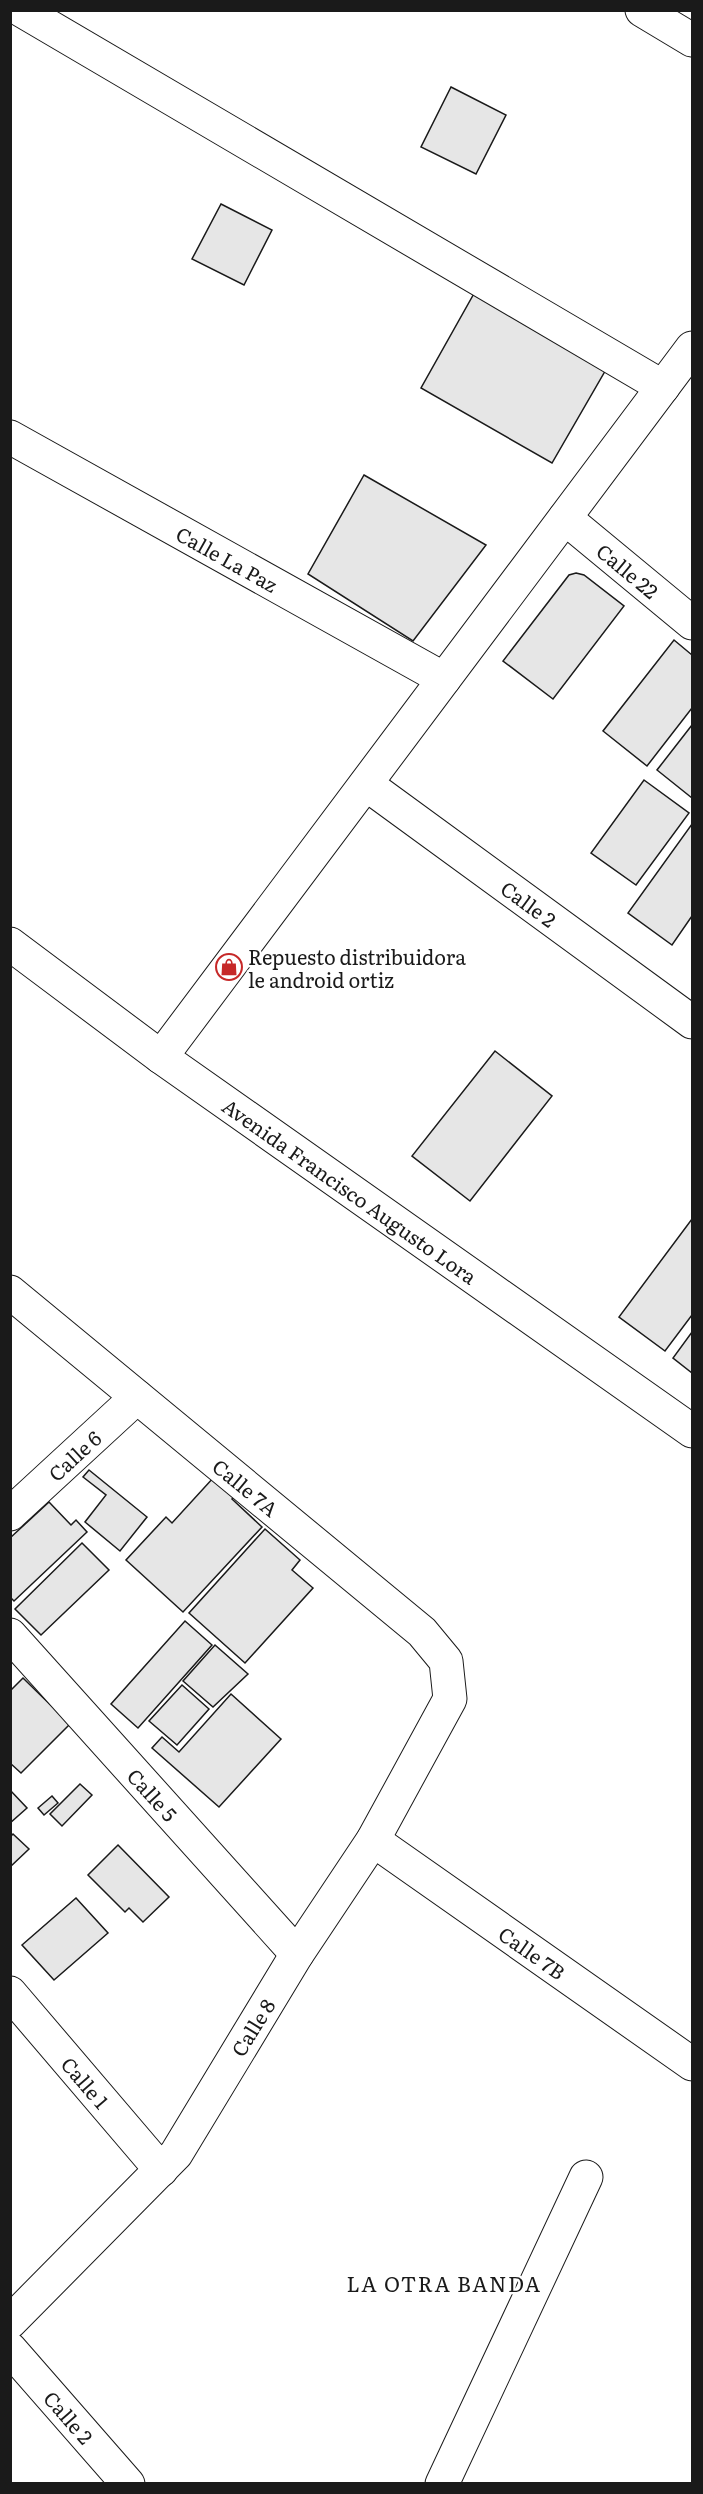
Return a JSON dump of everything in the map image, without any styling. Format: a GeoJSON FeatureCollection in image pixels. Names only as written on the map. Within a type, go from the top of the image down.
{"type":"FeatureCollection","features":[{"type":"Feature","properties":{"kind":"street"},"geometry":{"type":"LineString","coordinates":[[21,10],[663,387]]}},
{"type":"Feature","properties":{"kind":"street"},"geometry":{"type":"LineString","coordinates":[[642,10],[693,40]]}},
{"type":"Feature","properties":{"kind":"street"},"geometry":{"type":"LineString","coordinates":[[161,1057],[693,348]]}},
{"type":"Feature","properties":{"kind":"street","name":"Calle La Paz"},"geometry":{"type":"LineString","coordinates":[[10,436],[444,679]]}},
{"type":"Feature","properties":{"kind":"street","name":"Calle 22"},"geometry":{"type":"LineString","coordinates":[[565,518],[693,623]]}},
{"type":"Feature","properties":{"kind":"street","name":"Calle 2"},"geometry":{"type":"LineString","coordinates":[[366,784],[693,1022]]}},
{"type":"Feature","properties":{"kind":"street","name":"Avenida Francisco Augusto Lora"},"geometry":{"type":"LineString","coordinates":[[10,944],[161,1057],[693,1431]]}},
{"type":"Feature","properties":{"kind":"street","name":"Calle 7A"},"geometry":{"type":"LineString","coordinates":[[10,1292],[422,1632],[446,1661],[450,1699]]}},
{"type":"Feature","properties":{"kind":"street","name":"Calle 6"},"geometry":{"type":"LineString","coordinates":[[10,1514],[137,1397]]}},
{"type":"Feature","properties":{"kind":"street","name":"Calle 5"},"geometry":{"type":"LineString","coordinates":[[10,1635],[297,1954]]}},
{"type":"Feature","properties":{"kind":"street","name":"Calle 8"},"geometry":{"type":"LineString","coordinates":[[10,2322],[176,2154],[297,1954],[372,1840],[450,1699]]}},
{"type":"Feature","properties":{"kind":"street","name":"Calle 7B"},"geometry":{"type":"LineString","coordinates":[[372,1840],[693,2064]]}},
{"type":"Feature","properties":{"kind":"street","name":"Calle 1"},"geometry":{"type":"LineString","coordinates":[[10,1993],[161,2170]]}},
{"type":"Feature","properties":{"kind":"street"},"geometry":{"type":"LineString","coordinates":[[442,2484],[586,2177]]}},
{"type":"Feature","properties":{"kind":"street","name":"Calle 2"},"geometry":{"type":"LineString","coordinates":[[10,2349],[128,2484]]}},
{"type":"Feature","properties":{"kind":"building"},"geometry":{"type":"Polygon","coordinates":[[[451,87],[506,115],[476,174],[421,147],[451,87]]]}},
{"type":"Feature","properties":{"kind":"building"},"geometry":{"type":"Polygon","coordinates":[[[221,204],[272,230],[244,285],[192,259],[221,204]]]}},
{"type":"Feature","properties":{"kind":"building"},"geometry":{"type":"Polygon","coordinates":[[[476,290],[608,366],[552,463],[421,388],[476,290]]]}},
{"type":"Feature","properties":{"kind":"building"},"geometry":{"type":"Polygon","coordinates":[[[364,475],[486,545],[413,641],[308,574],[364,475]]]}},
{"type":"Feature","properties":{"kind":"building"},"geometry":{"type":"Polygon","coordinates":[[[576,573],[584,575],[624,606],[553,699],[503,661],[569,575],[576,573]]]}},
{"type":"Feature","properties":{"kind":"building"},"geometry":{"type":"Polygon","coordinates":[[[674,640],[692,655],[692,708],[647,766],[603,731],[674,640]]]}},
{"type":"Feature","properties":{"kind":"building"},"geometry":{"type":"Polygon","coordinates":[[[692,725],[692,798],[657,770],[692,725]]]}},
{"type":"Feature","properties":{"kind":"building"},"geometry":{"type":"Polygon","coordinates":[[[644,780],[689,813],[636,885],[591,853],[644,780]]]}},
{"type":"Feature","properties":{"kind":"building"},"geometry":{"type":"Polygon","coordinates":[[[692,824],[692,916],[672,945],[628,913],[692,824]]]}},
{"type":"Feature","properties":{"kind":"building"},"geometry":{"type":"Polygon","coordinates":[[[495,1051],[552,1096],[470,1201],[412,1156],[495,1051]]]}},
{"type":"Feature","properties":{"kind":"building"},"geometry":{"type":"Polygon","coordinates":[[[692,1219],[692,1315],[665,1351],[619,1317],[692,1219]]]}},
{"type":"Feature","properties":{"kind":"building"},"geometry":{"type":"Polygon","coordinates":[[[692,1332],[692,1373],[673,1358],[692,1332]]]}},
{"type":"Feature","properties":{"kind":"building"},"geometry":{"type":"Polygon","coordinates":[[[89,1470],[147,1517],[120,1551],[85,1522],[106,1495],[83,1477],[89,1470]]]}},
{"type":"Feature","properties":{"kind":"building"},"geometry":{"type":"Polygon","coordinates":[[[214,1477],[235,1496],[232,1499],[262,1527],[183,1612],[126,1560],[166,1517],[172,1523],[214,1477]]]}},
{"type":"Feature","properties":{"kind":"building"},"geometry":{"type":"Polygon","coordinates":[[[49,1502],[71,1525],[76,1520],[87,1532],[14,1601],[10,1597],[10,1538],[49,1502]]]}},
{"type":"Feature","properties":{"kind":"building"},"geometry":{"type":"Polygon","coordinates":[[[265,1529],[300,1560],[292,1570],[313,1588],[245,1663],[189,1613],[265,1529]]]}},
{"type":"Feature","properties":{"kind":"building"},"geometry":{"type":"Polygon","coordinates":[[[82,1543],[109,1570],[41,1635],[15,1609],[82,1543]]]}},
{"type":"Feature","properties":{"kind":"building"},"geometry":{"type":"Polygon","coordinates":[[[185,1621],[212,1645],[138,1728],[111,1704],[185,1621]]]}},
{"type":"Feature","properties":{"kind":"building"},"geometry":{"type":"Polygon","coordinates":[[[215,1645],[248,1674],[213,1707],[183,1681],[215,1645]]]}},
{"type":"Feature","properties":{"kind":"building"},"geometry":{"type":"Polygon","coordinates":[[[23,1678],[70,1724],[21,1773],[10,1763],[10,1691],[23,1678]]]}},
{"type":"Feature","properties":{"kind":"building"},"geometry":{"type":"Polygon","coordinates":[[[182,1685],[209,1709],[177,1745],[149,1721],[182,1685]]]}},
{"type":"Feature","properties":{"kind":"building"},"geometry":{"type":"Polygon","coordinates":[[[231,1694],[281,1739],[219,1807],[152,1748],[162,1737],[179,1752],[231,1694]]]}},
{"type":"Feature","properties":{"kind":"building"},"geometry":{"type":"Polygon","coordinates":[[[80,1784],[92,1795],[62,1826],[50,1814],[80,1784]]]}},
{"type":"Feature","properties":{"kind":"building"},"geometry":{"type":"Polygon","coordinates":[[[10,1790],[27,1808],[10,1823],[10,1790]]]}},
{"type":"Feature","properties":{"kind":"building"},"geometry":{"type":"Polygon","coordinates":[[[52,1796],[58,1803],[44,1815],[38,1808],[52,1796]]]}},
{"type":"Feature","properties":{"kind":"building"},"geometry":{"type":"Polygon","coordinates":[[[13,1834],[29,1849],[10,1867],[10,1837],[13,1834]]]}},
{"type":"Feature","properties":{"kind":"building"},"geometry":{"type":"Polygon","coordinates":[[[118,1845],[169,1897],[143,1922],[129,1908],[125,1912],[88,1875],[118,1845]]]}},
{"type":"Feature","properties":{"kind":"building"},"geometry":{"type":"Polygon","coordinates":[[[76,1898],[108,1933],[54,1980],[22,1945],[76,1898]]]}},
{"type":"Feature","properties":{"kind":"place","name":"Repuesto distribuidora le android ortiz"},"geometry":{"type":"Point","coordinates":[229,967]}},
{"type":"Feature","properties":{"kind":"district","name":"LA OTRA BANDA"},"geometry":{"type":"Point","coordinates":[444,2282]}}]}
